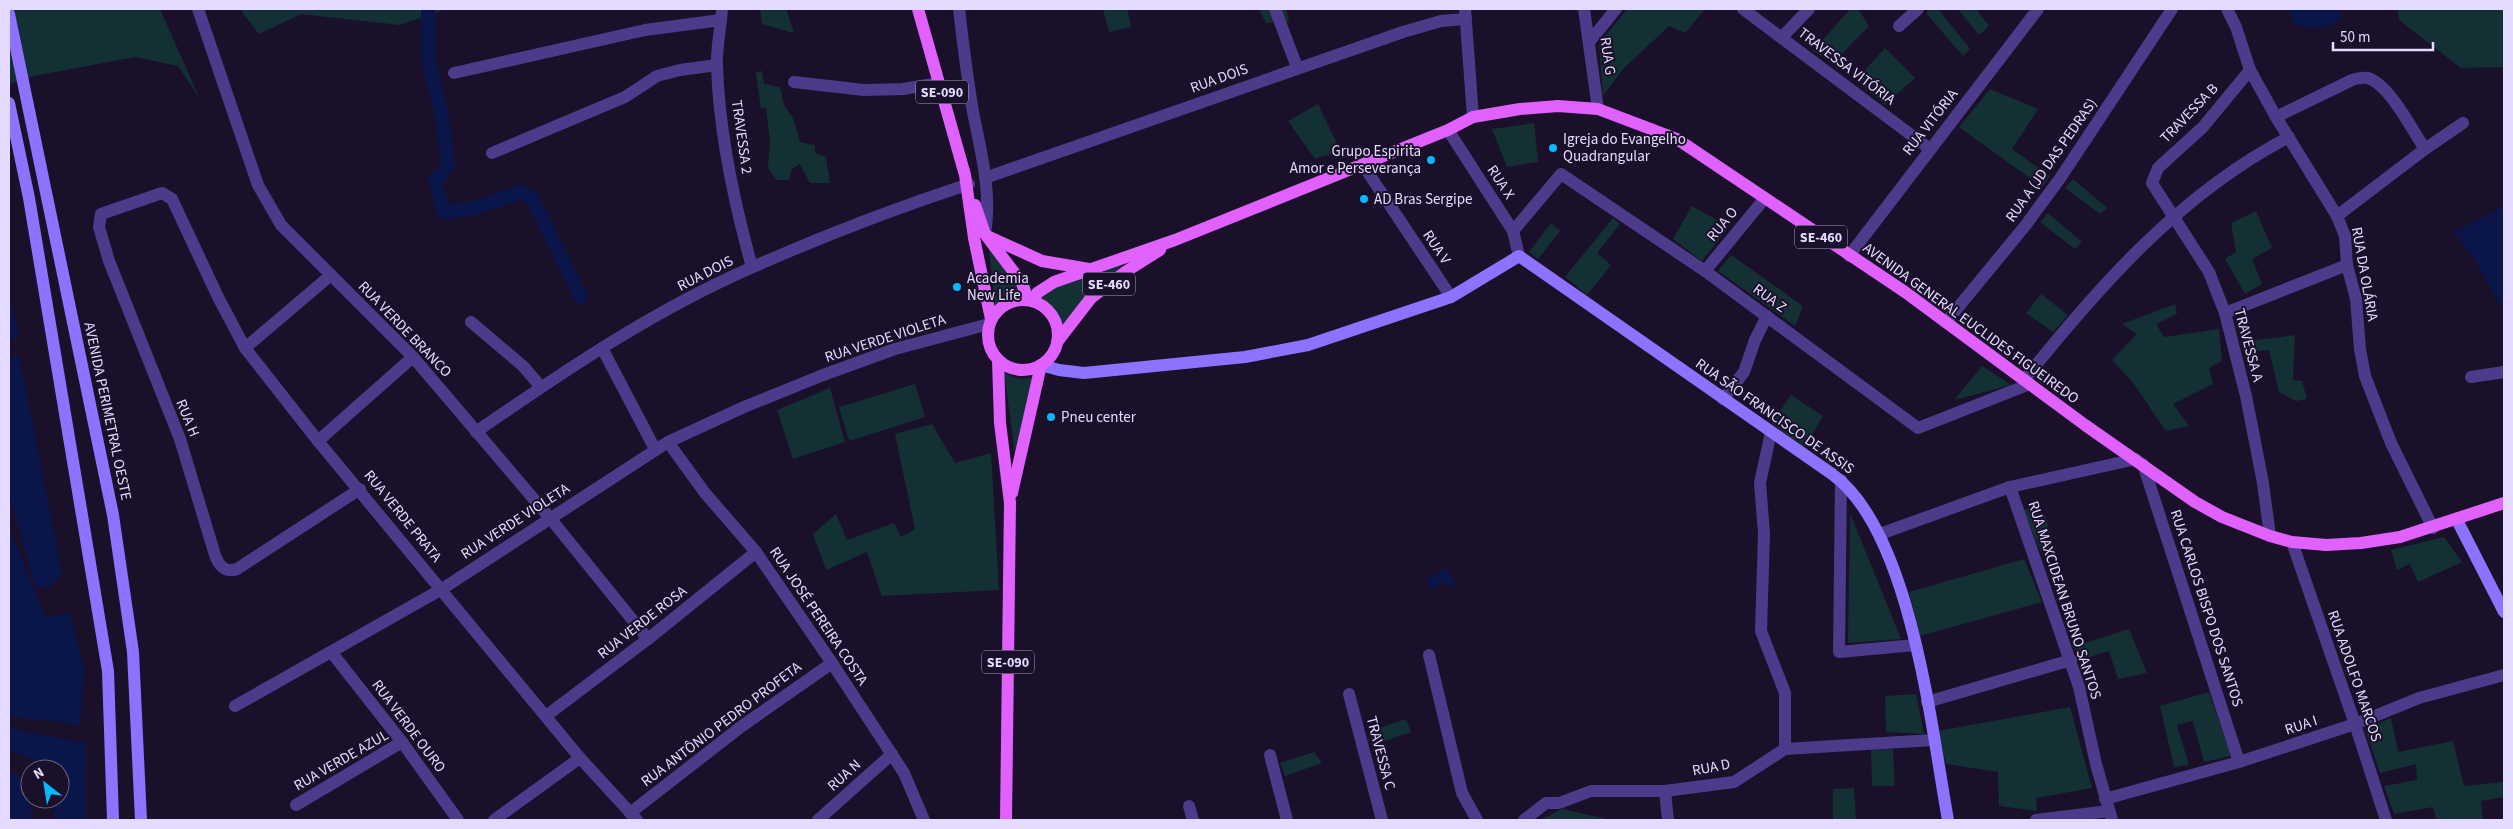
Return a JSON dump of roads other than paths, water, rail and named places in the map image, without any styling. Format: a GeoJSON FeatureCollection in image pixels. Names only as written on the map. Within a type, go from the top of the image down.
{"type":"FeatureCollection","features":[{"type":"Feature","properties":{"kind":"main road","name":"SE-090"},"geometry":{"type":"LineString","coordinates":[[918,9],[966,181],[985,234],[1022,283],[1031,300]]}},
{"type":"Feature","properties":{"kind":"main road","name":"AVENIDA PERIMETRAL OESTE"},"geometry":{"type":"LineString","coordinates":[[9,14],[113,515],[133,652],[141,820]]}},
{"type":"Feature","properties":{"kind":"main road"},"geometry":{"type":"LineString","coordinates":[[9,103],[29,198],[108,670],[113,820]]}},
{"type":"Feature","properties":{"kind":"main road","name":"AVENIDA GENERAL EUCLIDES FIGUEIREDO"},"geometry":{"type":"LineString","coordinates":[[1031,300],[1043,288],[1089,269],[1174,240],[1363,165],[1448,130],[1473,117],[1541,107],[1598,109],[1677,139],[1848,256],[1905,292],[2027,382],[2215,514],[2270,536],[2292,542],[2326,545],[2361,543],[2400,537],[2433,528],[2504,503]]}},
{"type":"Feature","properties":{"kind":"main road","name":"SE-090"},"geometry":{"type":"LineString","coordinates":[[966,181],[974,238],[990,322]]}},
{"type":"Feature","properties":{"kind":"main road"},"geometry":{"type":"LineString","coordinates":[[985,234],[1042,261],[1089,269]]}},
{"type":"Feature","properties":{"kind":"main road","name":"AVENIDA GENERAL EUCLIDES FIGUEIREDO"},"geometry":{"type":"LineString","coordinates":[[1057,342],[1091,298],[1125,272],[1174,240]]}},
{"type":"Feature","properties":{"kind":"main road"},"geometry":{"type":"LineString","coordinates":[[1041,365],[1051,355],[1057,342],[1058,332],[1053,317],[1043,306],[1031,300],[1020,300],[1003,306],[990,322],[988,343],[998,360],[1018,370],[1041,365],[1084,374],[1245,357],[1335,338],[1450,296],[1519,256]]}},
{"type":"Feature","properties":{"kind":"main road","name":"RUA SÃO FRANCISCO DE ASSIS"},"geometry":{"type":"LineString","coordinates":[[1519,256],[1840,480],[1859,499],[1880,534],[1891,559],[1915,645],[1948,820]]}},
{"type":"Feature","properties":{"kind":"main road","name":"SE-090"},"geometry":{"type":"LineString","coordinates":[[998,360],[1000,423],[1010,503],[1006,820]]}},
{"type":"Feature","properties":{"kind":"main road","name":"SE-090"},"geometry":{"type":"LineString","coordinates":[[1010,503],[1041,365]]}},
{"type":"Feature","properties":{"kind":"main road"},"geometry":{"type":"LineString","coordinates":[[2457,520],[2504,612]]}},
{"type":"Feature","properties":{"kind":"street","name":"RUA VERDE BRANCO"},"geometry":{"type":"LineString","coordinates":[[198,9],[266,202],[281,225],[413,357],[550,518],[648,639]]}},
{"type":"Feature","properties":{"kind":"street"},"geometry":{"type":"LineString","coordinates":[[960,9],[967,74],[985,178],[988,207],[985,234]]}},
{"type":"Feature","properties":{"kind":"street"},"geometry":{"type":"LineString","coordinates":[[1275,9],[1297,67]]}},
{"type":"Feature","properties":{"kind":"street","name":"RUA G"},"geometry":{"type":"LineString","coordinates":[[1584,9],[1598,109]]}},
{"type":"Feature","properties":{"kind":"street"},"geometry":{"type":"LineString","coordinates":[[1590,42],[1616,9]]}},
{"type":"Feature","properties":{"kind":"street","name":"TRAVESSA VITÓRIA"},"geometry":{"type":"LineString","coordinates":[[1743,9],[1930,149]]}},
{"type":"Feature","properties":{"kind":"street"},"geometry":{"type":"LineString","coordinates":[[1782,37],[1809,9]]}},
{"type":"Feature","properties":{"kind":"street"},"geometry":{"type":"LineString","coordinates":[[1899,26],[1918,9]]}},
{"type":"Feature","properties":{"kind":"street","name":"RUA VITÓRIA"},"geometry":{"type":"LineString","coordinates":[[1848,256],[2038,9]]}},
{"type":"Feature","properties":{"kind":"street","name":"RUA A (JD DAS PEDRAS)"},"geometry":{"type":"LineString","coordinates":[[1946,322],[2020,233],[2051,191],[2172,9]]}},
{"type":"Feature","properties":{"kind":"street","name":"RUA DA OLÁRIA"},"geometry":{"type":"LineString","coordinates":[[2227,9],[2236,27],[2250,70],[2276,117],[2337,216],[2345,236],[2347,265],[2356,299],[2360,349],[2368,384],[2391,443],[2433,528]]}},
{"type":"Feature","properties":{"kind":"street"},"geometry":{"type":"LineString","coordinates":[[1466,14],[1473,117]]}},
{"type":"Feature","properties":{"kind":"street","name":"RUA DOIS"},"geometry":{"type":"LineString","coordinates":[[985,178],[1297,67],[1425,25],[1466,14]]}},
{"type":"Feature","properties":{"kind":"street"},"geometry":{"type":"LineString","coordinates":[[454,74],[645,30],[722,15]]}},
{"type":"Feature","properties":{"kind":"street","name":"TRAVESSA 2"},"geometry":{"type":"LineString","coordinates":[[722,15],[717,65],[731,174],[743,235],[752,267]]}},
{"type":"Feature","properties":{"kind":"street"},"geometry":{"type":"LineString","coordinates":[[492,153],[625,97],[657,76],[680,70],[717,65]]}},
{"type":"Feature","properties":{"kind":"street","name":"TRAVESSA B"},"geometry":{"type":"LineString","coordinates":[[2152,179],[2158,168],[2203,127],[2250,70]]}},
{"type":"Feature","properties":{"kind":"street"},"geometry":{"type":"LineString","coordinates":[[2276,117],[2352,80],[2363,77],[2371,80],[2388,94],[2424,149]]}},
{"type":"Feature","properties":{"kind":"street"},"geometry":{"type":"LineString","coordinates":[[794,82],[864,90],[903,90],[939,83]]}},
{"type":"Feature","properties":{"kind":"street"},"geometry":{"type":"LineString","coordinates":[[2337,216],[2424,149],[2463,123]]}},
{"type":"Feature","properties":{"kind":"street","name":"RUA X"},"geometry":{"type":"LineString","coordinates":[[1448,130],[1513,231],[1519,256]]}},
{"type":"Feature","properties":{"kind":"street"},"geometry":{"type":"LineString","coordinates":[[2027,382],[2092,301],[2146,242],[2173,217],[2236,166],[2289,137]]}},
{"type":"Feature","properties":{"kind":"street","name":"RUA V"},"geometry":{"type":"LineString","coordinates":[[1363,165],[1450,296]]}},
{"type":"Feature","properties":{"kind":"street","name":"RUA Z"},"geometry":{"type":"LineString","coordinates":[[1513,231],[1561,174],[1705,271],[1918,428],[2027,382]]}},
{"type":"Feature","properties":{"kind":"street","name":"TRAVESSA A"},"geometry":{"type":"LineString","coordinates":[[2152,179],[2154,188],[2209,272],[2225,313],[2246,396],[2264,483],[2270,536]]}},
{"type":"Feature","properties":{"kind":"street","name":"RUA DOIS"},"geometry":{"type":"LineString","coordinates":[[476,432],[602,348],[690,298],[752,267],[966,181]]}},
{"type":"Feature","properties":{"kind":"street","name":"RUA H"},"geometry":{"type":"LineString","coordinates":[[178,210],[172,199],[162,193],[104,212],[99,218],[99,226],[108,262],[180,439],[218,562],[227,570],[237,569],[360,489]]}},
{"type":"Feature","properties":{"kind":"street","name":"RUA O"},"geometry":{"type":"LineString","coordinates":[[1705,271],[1765,198]]}},
{"type":"Feature","properties":{"kind":"street","name":"RUA VERDE PRATA"},"geometry":{"type":"LineString","coordinates":[[178,210],[218,298],[245,348],[318,440],[580,758],[633,816]]}},
{"type":"Feature","properties":{"kind":"street"},"geometry":{"type":"LineString","coordinates":[[2225,313],[2347,265]]}},
{"type":"Feature","properties":{"kind":"street"},"geometry":{"type":"LineString","coordinates":[[245,348],[331,276]]}},
{"type":"Feature","properties":{"kind":"street"},"geometry":{"type":"LineString","coordinates":[[1723,399],[1744,372],[1755,340],[1767,316]]}},
{"type":"Feature","properties":{"kind":"street"},"geometry":{"type":"LineString","coordinates":[[470,322],[523,366],[541,387]]}},
{"type":"Feature","properties":{"kind":"street","name":"RUA VERDE VIOLETA"},"geometry":{"type":"LineString","coordinates":[[235,706],[332,653],[442,589],[655,448],[744,406],[823,375],[895,349],[990,322]]}},
{"type":"Feature","properties":{"kind":"street"},"geometry":{"type":"LineString","coordinates":[[602,348],[655,448]]}},
{"type":"Feature","properties":{"kind":"street"},"geometry":{"type":"LineString","coordinates":[[318,440],[413,357]]}},
{"type":"Feature","properties":{"kind":"street"},"geometry":{"type":"LineString","coordinates":[[2471,377],[2504,372]]}},
{"type":"Feature","properties":{"kind":"street"},"geometry":{"type":"LineString","coordinates":[[1771,432],[1760,483],[1764,533],[1761,631],[1785,693],[1785,749]]}},
{"type":"Feature","properties":{"kind":"street","name":"RUA JOSÉ PEREIRA COSTA"},"geometry":{"type":"LineString","coordinates":[[668,442],[705,493],[756,552],[832,663],[892,754],[914,795],[924,820]]}},
{"type":"Feature","properties":{"kind":"street"},"geometry":{"type":"LineString","coordinates":[[1880,534],[2010,487],[2140,462]]}},
{"type":"Feature","properties":{"kind":"street","name":"RUA CARLOS BISPO DOS SANTOS"},"geometry":{"type":"LineString","coordinates":[[2140,462],[2239,762]]}},
{"type":"Feature","properties":{"kind":"street"},"geometry":{"type":"LineString","coordinates":[[1840,480],[1839,652],[1915,645]]}},
{"type":"Feature","properties":{"kind":"street","name":"RUA MAXCIDEAN BRUNO SANTOS"},"geometry":{"type":"LineString","coordinates":[[2010,487],[2079,686],[2109,810]]}},
{"type":"Feature","properties":{"kind":"street","name":"RUA ADOLFO MARCOS"},"geometry":{"type":"LineString","coordinates":[[2292,542],[2356,724],[2386,820]]}},
{"type":"Feature","properties":{"kind":"street","name":"RUA VERDE ROSA"},"geometry":{"type":"LineString","coordinates":[[546,716],[648,639],[756,552]]}},
{"type":"Feature","properties":{"kind":"street","name":"RUA VERDE OURO"},"geometry":{"type":"LineString","coordinates":[[332,653],[402,742],[458,820]]}},
{"type":"Feature","properties":{"kind":"street"},"geometry":{"type":"LineString","coordinates":[[1429,655],[1462,793],[1477,820]]}},
{"type":"Feature","properties":{"kind":"street"},"geometry":{"type":"LineString","coordinates":[[1927,702],[2071,660]]}},
{"type":"Feature","properties":{"kind":"street","name":"RUA ANTÔNIO PEDRO PROFETA"},"geometry":{"type":"LineString","coordinates":[[633,816],[742,726],[832,663]]}},
{"type":"Feature","properties":{"kind":"street","name":"RUA I"},"geometry":{"type":"LineString","coordinates":[[2036,820],[2109,810],[2239,762],[2356,724],[2419,698],[2504,675]]}},
{"type":"Feature","properties":{"kind":"street","name":"TRAVESSA C"},"geometry":{"type":"LineString","coordinates":[[1349,694],[1382,820]]}},
{"type":"Feature","properties":{"kind":"street","name":"RUA D"},"geometry":{"type":"LineString","coordinates":[[1524,820],[1546,803],[1559,803],[1591,791],[1665,791],[1734,782],[1785,749],[1933,740]]}},
{"type":"Feature","properties":{"kind":"street","name":"RUA VERDE AZUL"},"geometry":{"type":"LineString","coordinates":[[296,805],[402,742]]}},
{"type":"Feature","properties":{"kind":"street","name":"RUA N"},"geometry":{"type":"LineString","coordinates":[[818,820],[892,754]]}},
{"type":"Feature","properties":{"kind":"street"},"geometry":{"type":"LineString","coordinates":[[1270,756],[1287,820]]}},
{"type":"Feature","properties":{"kind":"street"},"geometry":{"type":"LineString","coordinates":[[494,820],[580,758]]}},
{"type":"Feature","properties":{"kind":"street"},"geometry":{"type":"LineString","coordinates":[[1665,791],[1668,820]]}},
{"type":"Feature","properties":{"kind":"street"},"geometry":{"type":"LineString","coordinates":[[1190,806],[1193,820]]}},
{"type":"Feature","properties":{"kind":"waterway"},"geometry":{"type":"LineString","coordinates":[[428,9],[429,65],[441,110],[448,166],[435,181],[444,212],[476,208],[521,192],[532,198],[581,297]]}},
{"type":"Feature","properties":{"kind":"place","name":"Igreja do Evangelho Quadrangular"},"geometry":{"type":"Point","coordinates":[1553,148]}},
{"type":"Feature","properties":{"kind":"place","name":"Grupo Espirita Amor e Perseverança"},"geometry":{"type":"Point","coordinates":[1431,160]}},
{"type":"Feature","properties":{"kind":"place","name":"AD Bras Sergipe"},"geometry":{"type":"Point","coordinates":[1364,199]}},
{"type":"Feature","properties":{"kind":"place","name":"Academia New Life"},"geometry":{"type":"Point","coordinates":[957,287]}},
{"type":"Feature","properties":{"kind":"place","name":"Pneu center"},"geometry":{"type":"Point","coordinates":[1051,417]}}]}
